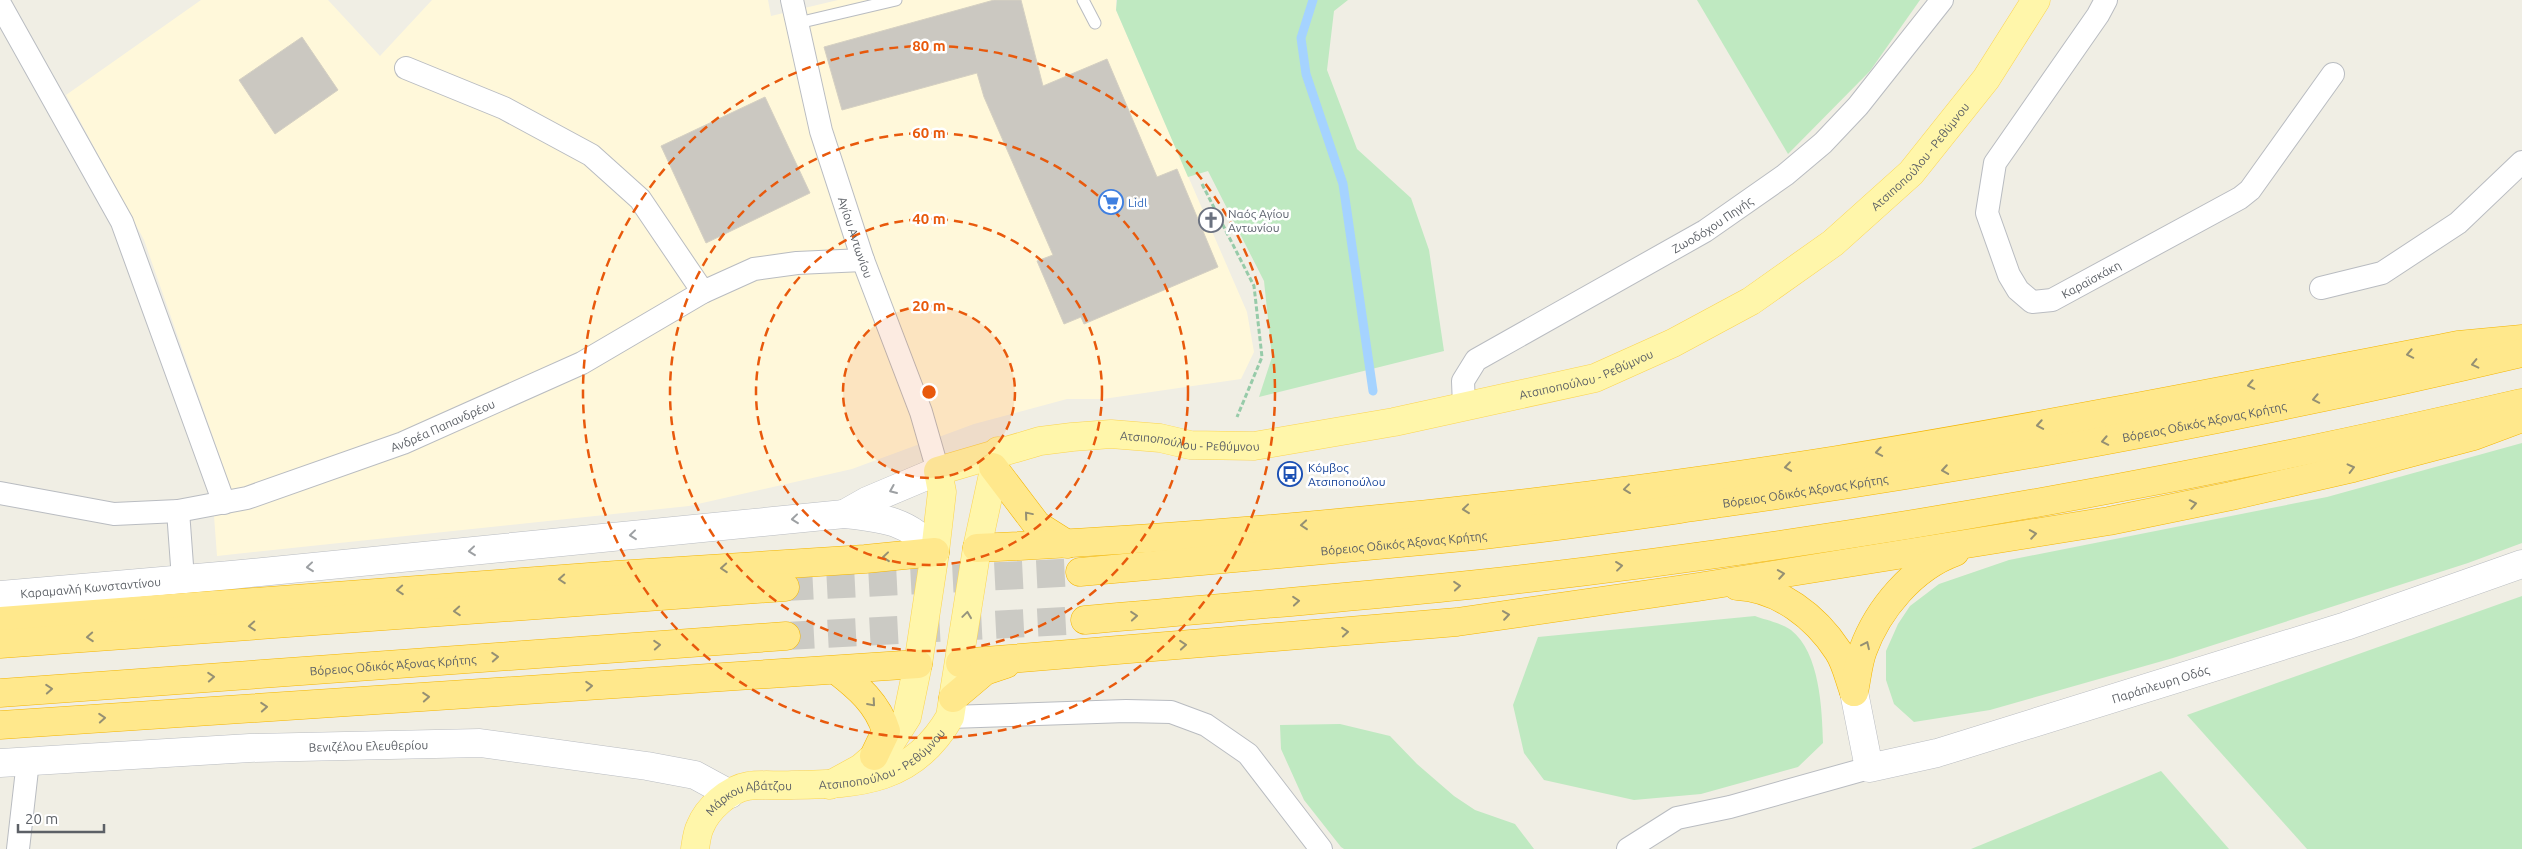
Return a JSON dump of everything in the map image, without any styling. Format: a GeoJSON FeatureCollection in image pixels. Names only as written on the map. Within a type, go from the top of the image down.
{"type":"FeatureCollection","features":[{"type":"Feature","properties":{"kind":"highway"},"geometry":{"type":"LineString","coordinates":[[976,548],[1067,544],[1385,518],[1686,482],[1836,460],[2030,426],[2458,345],[2522,339]]}},
{"type":"Feature","properties":{"kind":"highway","name":"Βόρειος Οδικός Άξονας Κρήτης"},"geometry":{"type":"LineString","coordinates":[[1080,572],[1476,536],[1817,490],[1968,466],[2203,422],[2338,395],[2522,353]]}},
{"type":"Feature","properties":{"kind":"highway"},"geometry":{"type":"LineString","coordinates":[[1085,620],[1478,584],[1809,540],[1969,515],[2198,473],[2346,443],[2522,403]]}},
{"type":"Feature","properties":{"kind":"highway"},"geometry":{"type":"LineString","coordinates":[[960,663],[1457,622],[1985,542],[2109,521],[2250,492],[2353,468],[2474,436],[2522,418]]}},
{"type":"Feature","properties":{"kind":"highway"},"geometry":{"type":"LineString","coordinates":[[996,459],[1036,525],[1067,544]]}},
{"type":"Feature","properties":{"kind":"highway"},"geometry":{"type":"LineString","coordinates":[[1854,692],[1863,650],[1882,612],[1910,580],[1945,556],[1985,542]]}},
{"type":"Feature","properties":{"kind":"highway"},"geometry":{"type":"LineString","coordinates":[[0,621],[596,576],[865,559],[935,552]]}},
{"type":"Feature","properties":{"kind":"highway"},"geometry":{"type":"LineString","coordinates":[[1698,587],[1740,586],[1780,597],[1814,620],[1839,653],[1854,692]]}},
{"type":"Feature","properties":{"kind":"highway"},"geometry":{"type":"LineString","coordinates":[[0,644],[785,587]]}},
{"type":"Feature","properties":{"kind":"highway","name":"Βόρειος Οδικός Άξονας Κρήτης"},"geometry":{"type":"LineString","coordinates":[[0,693],[786,636]]}},
{"type":"Feature","properties":{"kind":"highway"},"geometry":{"type":"LineString","coordinates":[[952,707],[985,671],[1023,658],[1062,655]]}},
{"type":"Feature","properties":{"kind":"highway"},"geometry":{"type":"LineString","coordinates":[[0,725],[918,664]]}},
{"type":"Feature","properties":{"kind":"highway"},"geometry":{"type":"LineString","coordinates":[[836,670],[860,688],[881,714],[886,731],[874,756]]}},
{"type":"Feature","properties":{"kind":"main road","name":"Ατσιποπούλου - Ρεθύμνου"},"geometry":{"type":"LineString","coordinates":[[830,785],[861,768],[891,742],[907,717],[918,664],[935,552],[942,492],[938,471],[996,459],[1040,441],[1111,434],[1160,438],[1190,444],[1254,446],[1331,434],[1595,378],[1674,343],[1751,301],[1833,243],[1911,173],[1986,79],[2036,0]]}},
{"type":"Feature","properties":{"kind":"main road","name":"Ατσιποπούλου - Ρεθύμνου"},"geometry":{"type":"LineString","coordinates":[[830,785],[877,777],[897,770],[917,759],[930,747],[952,707],[976,548],[996,459]]}},
{"type":"Feature","properties":{"kind":"main road"},"geometry":{"type":"LineString","coordinates":[[935,552],[976,548]]}},
{"type":"Feature","properties":{"kind":"main road"},"geometry":{"type":"LineString","coordinates":[[918,664],[960,663]]}},
{"type":"Feature","properties":{"kind":"main road","name":"Μάρκου Αβάτζου"},"geometry":{"type":"LineString","coordinates":[[695,849],[700,827],[714,807],[730,794],[746,786],[830,785]]}},
{"type":"Feature","properties":{"kind":"street","name":"Αγίου Αντωνίου"},"geometry":{"type":"LineString","coordinates":[[792,0],[821,131],[863,260],[921,412],[938,471]]}},
{"type":"Feature","properties":{"kind":"street","name":"Ζωοδόχου Πηγής"},"geometry":{"type":"LineString","coordinates":[[1464,406],[1463,381],[1476,360],[1705,232],[1785,174],[1822,143],[1858,106],[1942,0]]}},
{"type":"Feature","properties":{"kind":"street","name":"Καραϊσκάκη"},"geometry":{"type":"LineString","coordinates":[[2106,0],[2098,15],[1995,163],[1986,213],[2009,275],[2018,290],[2032,302],[2052,300],[2240,198],[2254,185],[2333,74]]}},
{"type":"Feature","properties":{"kind":"street"},"geometry":{"type":"LineString","coordinates":[[0,4],[122,222],[224,503]]}},
{"type":"Feature","properties":{"kind":"street"},"geometry":{"type":"LineString","coordinates":[[406,68],[504,108],[591,155],[640,199],[703,292]]}},
{"type":"Feature","properties":{"kind":"street"},"geometry":{"type":"LineString","coordinates":[[2321,288],[2382,273],[2458,223],[2522,162]]}},
{"type":"Feature","properties":{"kind":"street","name":"Ανδρέα Παπανδρέου"},"geometry":{"type":"LineString","coordinates":[[0,494],[114,514],[178,511],[247,498],[403,444],[582,363],[703,292],[754,269],[797,263],[863,260]]}},
{"type":"Feature","properties":{"kind":"street"},"geometry":{"type":"LineString","coordinates":[[844,514],[867,501],[938,471]]}},
{"type":"Feature","properties":{"kind":"street"},"geometry":{"type":"LineString","coordinates":[[178,511],[183,579]]}},
{"type":"Feature","properties":{"kind":"street"},"geometry":{"type":"LineString","coordinates":[[844,514],[897,522],[923,537],[935,552]]}},
{"type":"Feature","properties":{"kind":"street","name":"Καραμανλή Κωνσταντίνου"},"geometry":{"type":"LineString","coordinates":[[0,596],[844,514]]}},
{"type":"Feature","properties":{"kind":"street","name":"Παράπλευρη Οδός"},"geometry":{"type":"LineString","coordinates":[[1868,768],[1937,753],[2346,626],[2522,564]]}},
{"type":"Feature","properties":{"kind":"street"},"geometry":{"type":"LineString","coordinates":[[1628,849],[1677,818],[1730,806],[1868,768],[1854,692]]}},
{"type":"Feature","properties":{"kind":"street"},"geometry":{"type":"LineString","coordinates":[[952,707],[1171,712],[1206,725],[1248,754],[1321,849]]}},
{"type":"Feature","properties":{"kind":"street","name":"Βενιζέλου Ελευθερίου"},"geometry":{"type":"LineString","coordinates":[[0,763],[250,748],[480,743],[647,766],[694,775],[730,794]]}},
{"type":"Feature","properties":{"kind":"street"},"geometry":{"type":"LineString","coordinates":[[18,849],[28,761]]}},
{"type":"Feature","properties":{"kind":"lane"},"geometry":{"type":"LineString","coordinates":[[798,23],[896,0]]}},
{"type":"Feature","properties":{"kind":"lane"},"geometry":{"type":"LineString","coordinates":[[1083,0],[1095,23]]}},
{"type":"Feature","properties":{"kind":"path"},"geometry":{"type":"LineString","coordinates":[[1202,184],[1254,286],[1262,357],[1226,445]]}},
{"type":"Feature","properties":{"kind":"shaded area"},"geometry":{"type":"Polygon","coordinates":[[[201,0],[328,0],[380,56],[432,0],[768,0],[771,16],[838,0],[1116,0],[1116,10],[1247,312],[1254,352],[1241,379],[1103,399],[1067,399],[974,424],[852,469],[689,506],[217,556],[214,516],[239,511],[144,240],[66,95],[201,0]]]}},
{"type":"Feature","properties":{"kind":"green space"},"geometry":{"type":"Polygon","coordinates":[[[1117,0],[1348,0],[1334,11],[1327,70],[1357,149],[1411,198],[1429,250],[1444,351],[1259,397],[1272,357],[1264,281],[1208,171],[1188,177],[1116,10],[1117,0]]]}},
{"type":"Feature","properties":{"kind":"green space"},"geometry":{"type":"Polygon","coordinates":[[[1697,0],[1920,0],[1870,71],[1788,154],[1697,0]]]}},
{"type":"Feature","properties":{"kind":"green space"},"geometry":{"type":"Polygon","coordinates":[[[2522,443],[2522,543],[2468,563],[2173,658],[1990,710],[1914,722],[1894,704],[1886,680],[1886,651],[1898,624],[1910,606],[1939,584],[2009,560],[2327,497],[2522,443]]]}},
{"type":"Feature","properties":{"kind":"green space"},"geometry":{"type":"Polygon","coordinates":[[[2522,596],[2522,849],[2307,849],[2187,715],[2522,596]]]}},
{"type":"Feature","properties":{"kind":"green space"},"geometry":{"type":"Polygon","coordinates":[[[1755,616],[1791,630],[1801,640],[1814,667],[1822,714],[1823,743],[1798,767],[1701,794],[1634,800],[1544,780],[1524,753],[1513,705],[1538,637],[1755,616]]]}},
{"type":"Feature","properties":{"kind":"green space"},"geometry":{"type":"Polygon","coordinates":[[[1340,724],[1390,736],[1417,764],[1454,796],[1475,810],[1515,824],[1534,849],[1344,849],[1304,800],[1281,749],[1280,725],[1340,724]]]}},
{"type":"Feature","properties":{"kind":"green space"},"geometry":{"type":"Polygon","coordinates":[[[2161,771],[2229,849],[1971,849],[2161,771]]]}},
{"type":"Feature","properties":{"kind":"building","name":"Lidl"},"geometry":{"type":"Polygon","coordinates":[[[994,0],[1021,0],[1043,86],[1107,59],[1157,177],[1177,169],[1218,267],[1084,324],[1081,317],[1064,324],[1037,261],[1053,255],[984,97],[977,73],[842,110],[824,47],[994,0]]]}},
{"type":"Feature","properties":{"kind":"building"},"geometry":{"type":"Polygon","coordinates":[[[302,37],[338,90],[275,134],[239,80],[302,37]]]}},
{"type":"Feature","properties":{"kind":"building"},"geometry":{"type":"Polygon","coordinates":[[[765,97],[810,193],[706,243],[661,146],[765,97]]]}},
{"type":"Feature","properties":{"kind":"waterway"},"geometry":{"type":"LineString","coordinates":[[1313,0],[1301,38],[1306,74],[1343,184],[1373,391]]}},
{"type":"Feature","properties":{"kind":"tunnel"},"geometry":{"type":"LineString","coordinates":[[785,587],[1080,572]]}},
{"type":"Feature","properties":{"kind":"tunnel"},"geometry":{"type":"LineString","coordinates":[[786,636],[1085,620]]}},
{"type":"Feature","properties":{"kind":"place","name":"Lidl"},"geometry":{"type":"Point","coordinates":[1111,202]}},
{"type":"Feature","properties":{"kind":"place","name":"Ναός Αγίου Αντωνίου"},"geometry":{"type":"Point","coordinates":[1211,220]}},
{"type":"Feature","properties":{"kind":"place","name":"Κόμβος Ατσιποπούλου"},"geometry":{"type":"Point","coordinates":[1290,474]}}]}
